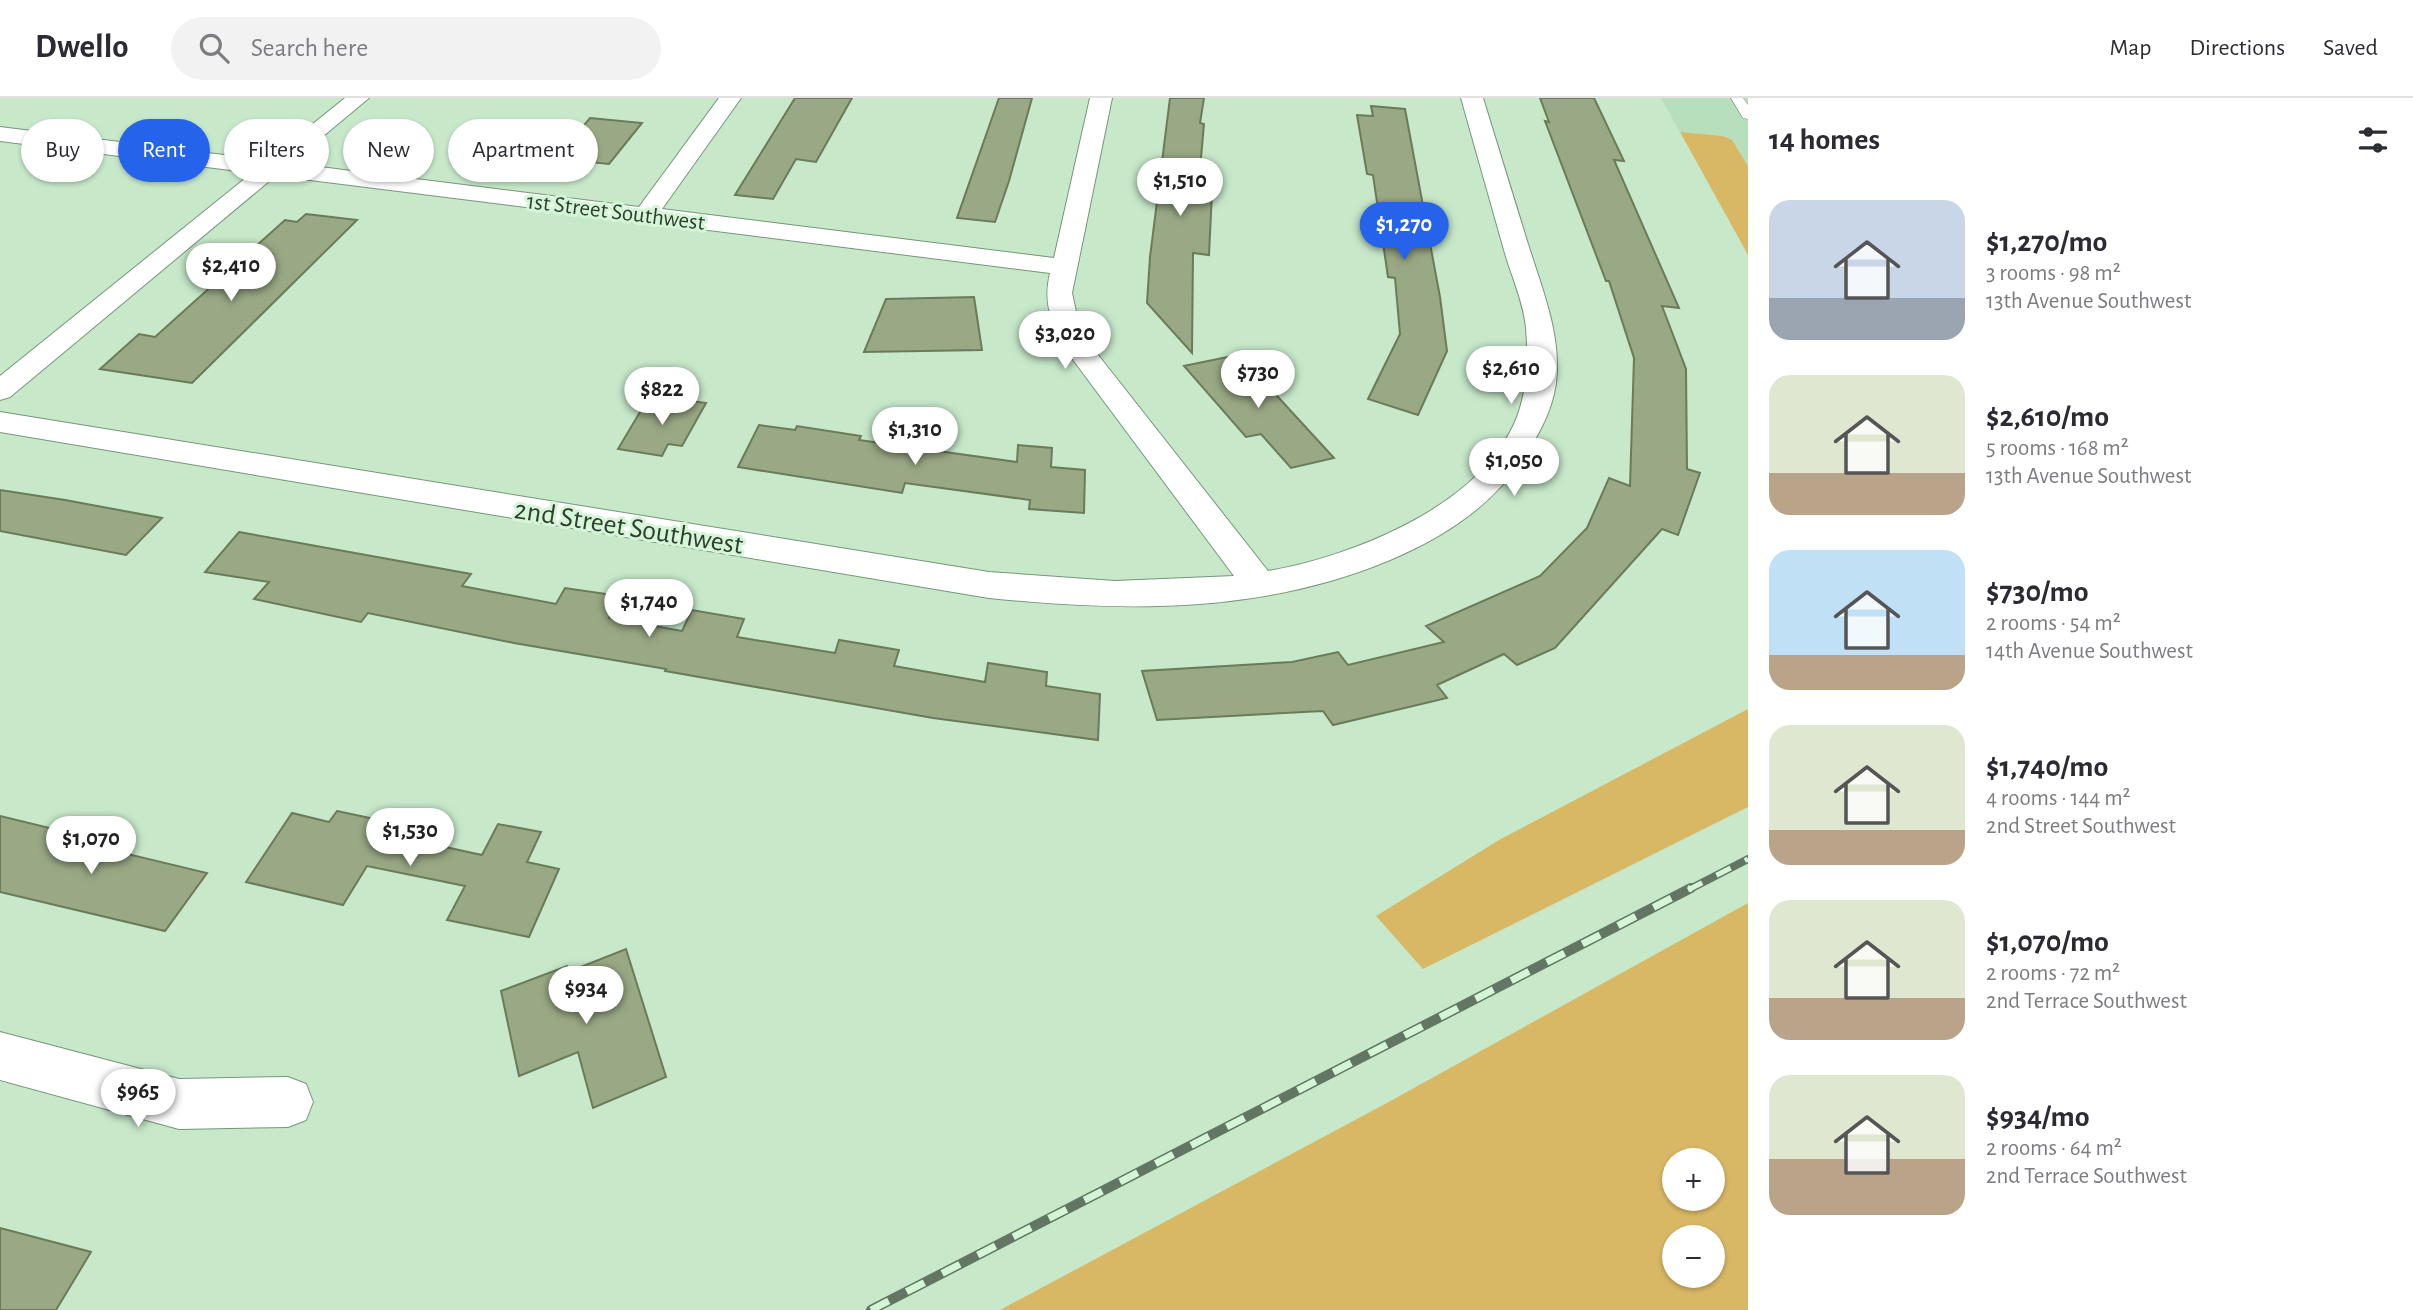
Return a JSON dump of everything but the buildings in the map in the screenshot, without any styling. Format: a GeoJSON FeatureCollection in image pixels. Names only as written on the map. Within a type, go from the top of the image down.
{"type":"FeatureCollection","features":[{"type":"Feature","properties":{"kind":"street"},"geometry":{"type":"LineString","coordinates":[[329,122],[358,98]]}},
{"type":"Feature","properties":{"kind":"street"},"geometry":{"type":"LineString","coordinates":[[645,216],[730,98]]}},
{"type":"Feature","properties":{"kind":"street"},"geometry":{"type":"LineString","coordinates":[[1101,98],[1059,293],[1063,316],[1082,353],[1260,586]]}},
{"type":"Feature","properties":{"kind":"street","name":"2nd Street Southwest"},"geometry":{"type":"LineString","coordinates":[[0,422],[989,586],[1063,593],[1153,595],[1260,586],[1325,570],[1384,550],[1434,525],[1482,490],[1511,458],[1532,425],[1544,384],[1545,350],[1472,98]]}},
{"type":"Feature","properties":{"kind":"street","name":"1st Street Southwest"},"geometry":{"type":"LineString","coordinates":[[0,135],[224,161]]}},
{"type":"Feature","properties":{"kind":"street","name":"1st Street Southwest"},"geometry":{"type":"LineString","coordinates":[[329,174],[1065,267]]}},
{"type":"Feature","properties":{"kind":"street"},"geometry":{"type":"LineString","coordinates":[[0,391],[256,182]]}},
{"type":"Feature","properties":{"kind":"street"},"geometry":{"type":"LineString","coordinates":[[0,1056],[179,1104],[288,1102]]}},
{"type":"Feature","properties":{"kind":"lane"},"geometry":{"type":"LineString","coordinates":[[1737,98],[1748,115]]}},
{"type":"Feature","properties":{"kind":"shaded area"},"geometry":{"type":"Polygon","coordinates":[[[1661,98],[1748,98],[1748,166],[1731,140],[1723,136],[1680,132],[1661,98]]]}},
{"type":"Feature","properties":{"kind":"shaded area"},"geometry":{"type":"Polygon","coordinates":[[[1680,132],[1723,136],[1732,140],[1748,166],[1748,255],[1680,132]]]}},
{"type":"Feature","properties":{"kind":"shaded area"},"geometry":{"type":"Polygon","coordinates":[[[1748,709],[1748,807],[1423,969],[1376,916],[1499,840],[1748,709]]]}},
{"type":"Feature","properties":{"kind":"shaded area"},"geometry":{"type":"Polygon","coordinates":[[[1748,903],[1748,1310],[1000,1310],[1385,1104],[1748,903]]]}},
{"type":"Feature","properties":{"kind":"railway"},"geometry":{"type":"LineString","coordinates":[[1688,890],[1748,859]]}},
{"type":"Feature","properties":{"kind":"railway"},"geometry":{"type":"LineString","coordinates":[[871,1310],[1691,888]]}}]}
